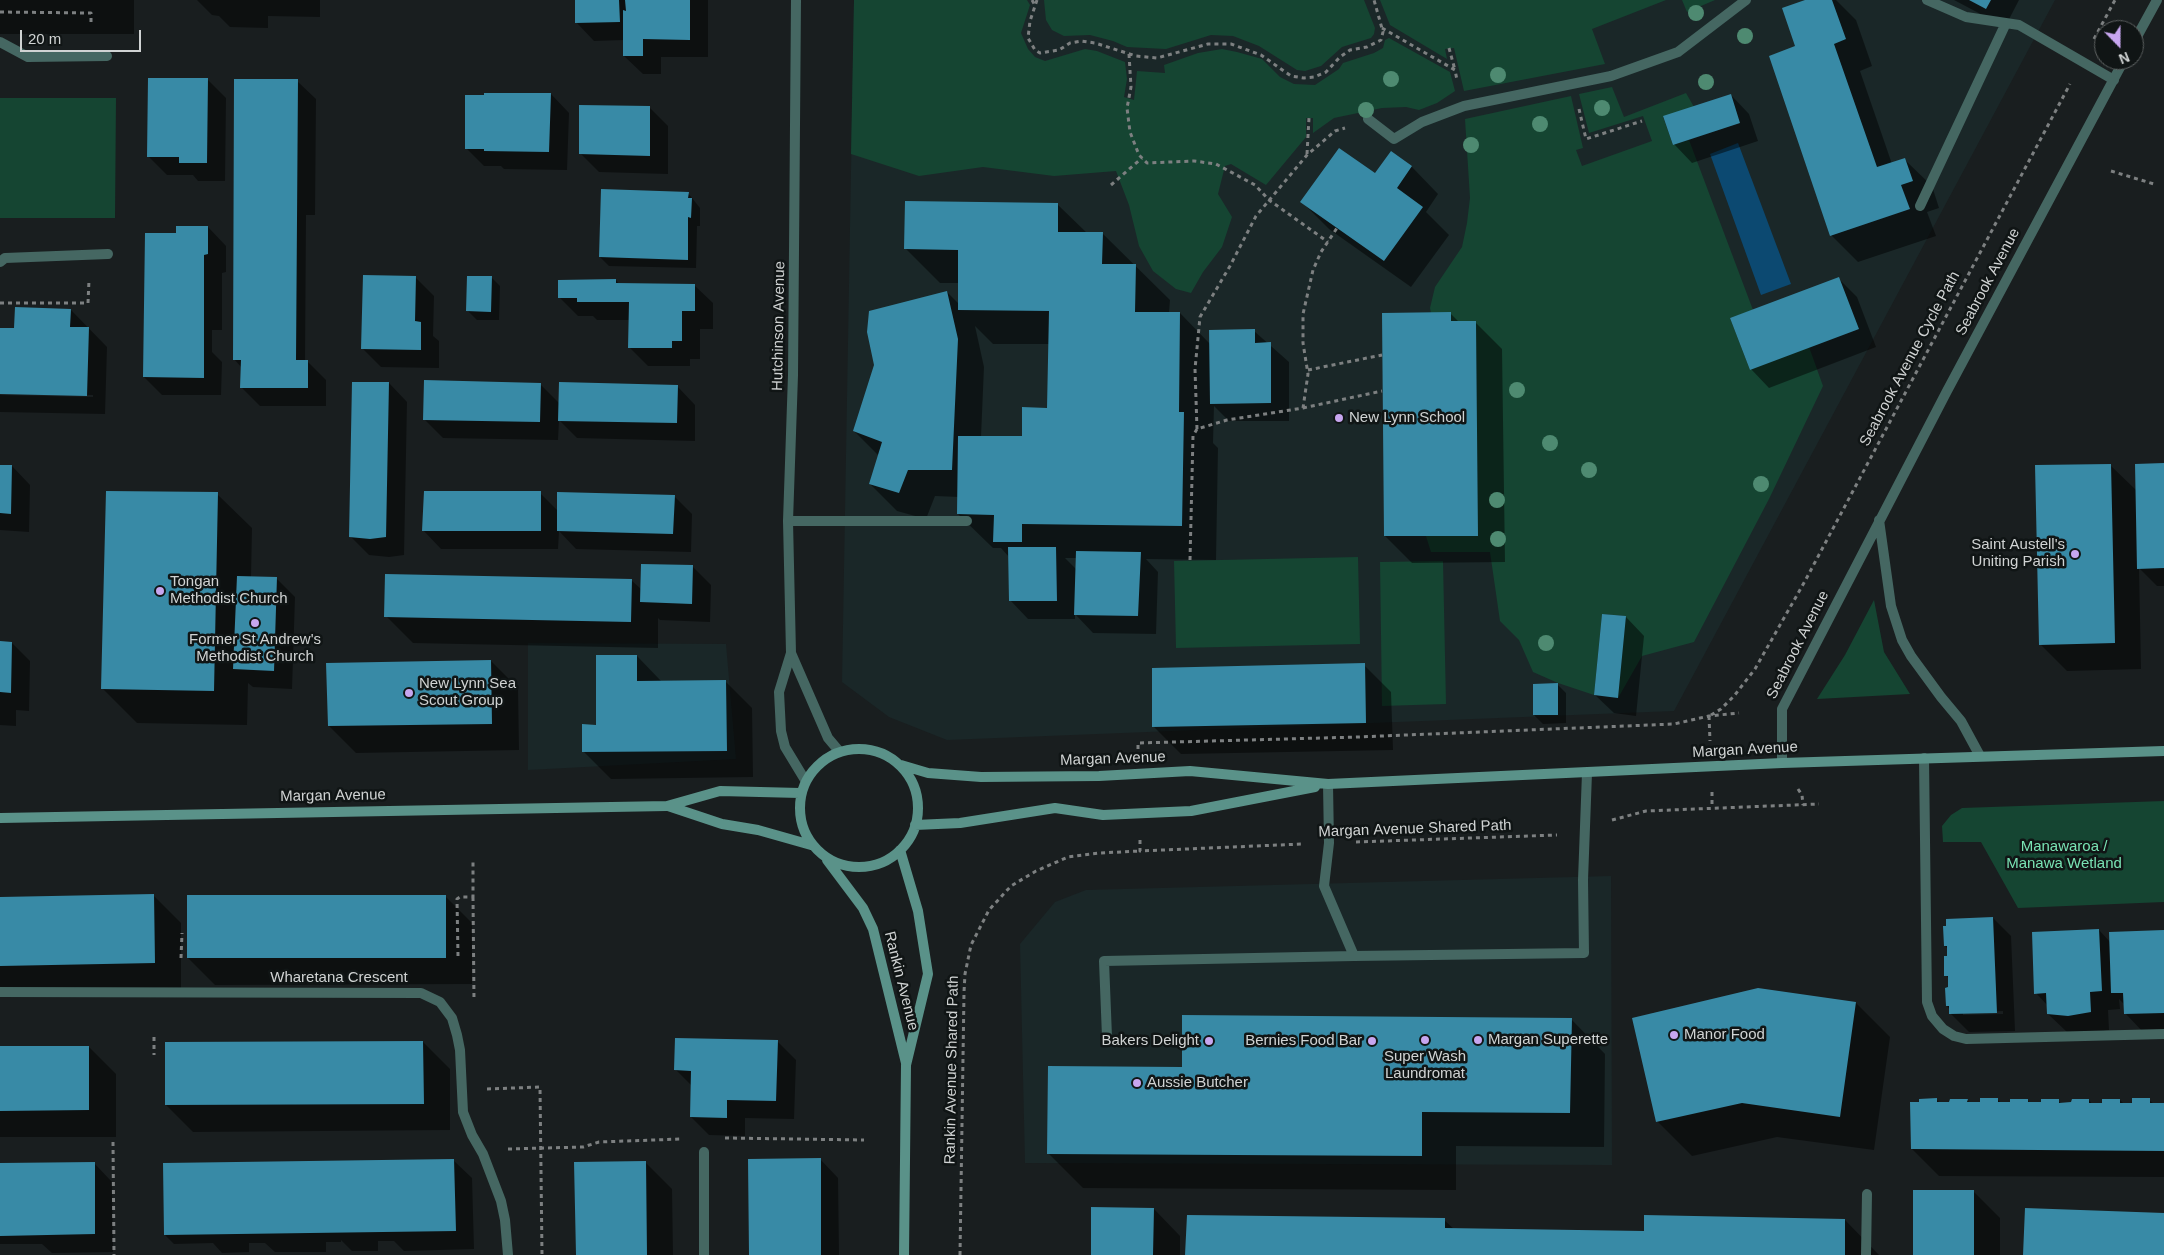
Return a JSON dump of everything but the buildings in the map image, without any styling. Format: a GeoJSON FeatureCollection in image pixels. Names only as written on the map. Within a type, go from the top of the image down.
{"type":"FeatureCollection","features":[{"type":"Feature","properties":{"kind":"main road"},"geometry":{"type":"LineString","coordinates":[[866,748],[878,751],[901,765],[913,783],[918,804],[916,825],[910,838],[900,850],[884,861],[864,867],[844,866],[825,858],[811,845],[800,820],[800,793],[805,780],[819,762],[839,751],[866,748]]}},
{"type":"Feature","properties":{"kind":"main road","name":"Margan Avenue"},"geometry":{"type":"LineString","coordinates":[[901,765],[928,773],[981,777],[1099,776],[1190,771],[1328,784],[1782,763],[2164,751]]}},
{"type":"Feature","properties":{"kind":"main road","name":"Margan Avenue"},"geometry":{"type":"LineString","coordinates":[[916,825],[960,823],[1026,811],[1055,808],[1103,815],[1191,811],[1328,784]]}},
{"type":"Feature","properties":{"kind":"main road","name":"Margan Avenue"},"geometry":{"type":"LineString","coordinates":[[0,818],[667,806],[720,791],[800,793]]}},
{"type":"Feature","properties":{"kind":"main road","name":"Margan Avenue"},"geometry":{"type":"LineString","coordinates":[[667,806],[722,824],[758,830],[811,845]]}},
{"type":"Feature","properties":{"kind":"main road","name":"Rankin Avenue"},"geometry":{"type":"LineString","coordinates":[[900,850],[918,911],[928,974],[906,1065],[904,1255]]}},
{"type":"Feature","properties":{"kind":"main road","name":"Rankin Avenue"},"geometry":{"type":"LineString","coordinates":[[825,858],[863,908],[873,929],[906,1065]]}},
{"type":"Feature","properties":{"kind":"street","name":"Hutchinson Avenue"},"geometry":{"type":"LineString","coordinates":[[796,0],[794,375],[788,522],[791,653],[779,692],[781,731],[784,747],[805,780]]}},
{"type":"Feature","properties":{"kind":"street"},"geometry":{"type":"LineString","coordinates":[[1368,119],[1394,139],[1422,122],[1464,106],[1611,76],[1678,52],[1746,0]]}},
{"type":"Feature","properties":{"kind":"street"},"geometry":{"type":"LineString","coordinates":[[1927,0],[1966,17],[2019,25],[2114,80]]}},
{"type":"Feature","properties":{"kind":"street"},"geometry":{"type":"LineString","coordinates":[[2144,24],[2157,0]]}},
{"type":"Feature","properties":{"kind":"street"},"geometry":{"type":"LineString","coordinates":[[1920,206],[2006,23]]}},
{"type":"Feature","properties":{"kind":"street"},"geometry":{"type":"LineString","coordinates":[[0,42],[28,57],[107,56]]}},
{"type":"Feature","properties":{"kind":"street","name":"Seabrook Avenue"},"geometry":{"type":"LineString","coordinates":[[1782,763],[1782,709],[1879,520],[2119,70]]}},
{"type":"Feature","properties":{"kind":"street"},"geometry":{"type":"LineString","coordinates":[[0,262],[5,258],[108,254]]}},
{"type":"Feature","properties":{"kind":"street"},"geometry":{"type":"LineString","coordinates":[[1879,520],[1891,606],[1902,640],[1941,697],[1961,721],[1980,756]]}},
{"type":"Feature","properties":{"kind":"street"},"geometry":{"type":"LineString","coordinates":[[788,522],[966,521]]}},
{"type":"Feature","properties":{"kind":"street","name":"Hutchinson Avenue"},"geometry":{"type":"LineString","coordinates":[[791,653],[828,738],[839,751]]}},
{"type":"Feature","properties":{"kind":"street"},"geometry":{"type":"LineString","coordinates":[[1924,758],[1927,1002],[1932,1016],[1943,1030],[1954,1036],[1966,1039],[2164,1034]]}},
{"type":"Feature","properties":{"kind":"street"},"geometry":{"type":"LineString","coordinates":[[1107,1037],[1104,961],[1584,954],[1583,880],[1587,773]]}},
{"type":"Feature","properties":{"kind":"street"},"geometry":{"type":"LineString","coordinates":[[1328,784],[1329,843],[1324,886],[1354,956]]}},
{"type":"Feature","properties":{"kind":"street","name":"Wharetana Crescent"},"geometry":{"type":"LineString","coordinates":[[0,992],[421,993],[440,1002],[452,1018],[457,1035],[460,1050],[463,1112],[472,1135],[483,1154],[501,1201],[505,1220],[508,1255]]}},
{"type":"Feature","properties":{"kind":"street"},"geometry":{"type":"LineString","coordinates":[[704,1152],[704,1255]]}},
{"type":"Feature","properties":{"kind":"street"},"geometry":{"type":"LineString","coordinates":[[1866,1255],[1867,1194]]}},
{"type":"Feature","properties":{"kind":"path"},"geometry":{"type":"LineString","coordinates":[[1032,0],[1036,7]]}},
{"type":"Feature","properties":{"kind":"path"},"geometry":{"type":"LineString","coordinates":[[1037,0],[1030,21],[1028,38],[1035,50],[1040,53],[1059,50],[1070,43],[1081,41],[1095,43],[1129,54],[1157,58],[1208,44],[1231,44],[1261,55],[1291,76],[1304,78],[1326,72],[1340,57],[1350,50],[1376,44],[1381,40],[1382,28],[1374,0]]}},
{"type":"Feature","properties":{"kind":"path","name":"Seabrook Avenue Cycle Path"},"geometry":{"type":"LineString","coordinates":[[1709,716],[1734,696],[1755,669],[1805,581],[2115,0]]}},
{"type":"Feature","properties":{"kind":"path"},"geometry":{"type":"LineString","coordinates":[[0,12],[91,13],[91,26]]}},
{"type":"Feature","properties":{"kind":"path"},"geometry":{"type":"LineString","coordinates":[[1382,28],[1455,70]]}},
{"type":"Feature","properties":{"kind":"path"},"geometry":{"type":"LineString","coordinates":[[1449,48],[1464,106]]}},
{"type":"Feature","properties":{"kind":"path"},"geometry":{"type":"LineString","coordinates":[[1129,54],[1131,87],[1127,108],[1130,132],[1139,154],[1147,163],[1194,161],[1216,164],[1255,185],[1268,200],[1328,242]]}},
{"type":"Feature","properties":{"kind":"path"},"geometry":{"type":"LineString","coordinates":[[1572,84],[1586,139],[1642,121]]}},
{"type":"Feature","properties":{"kind":"path"},"geometry":{"type":"LineString","coordinates":[[1307,155],[1309,118]]}},
{"type":"Feature","properties":{"kind":"path"},"geometry":{"type":"LineString","coordinates":[[1190,560],[1193,436],[1197,429],[1195,369],[1200,317],[1230,266],[1256,216],[1268,200],[1307,155],[1335,131],[1368,119]]}},
{"type":"Feature","properties":{"kind":"path"},"geometry":{"type":"LineString","coordinates":[[1111,185],[1142,158]]}},
{"type":"Feature","properties":{"kind":"path"},"geometry":{"type":"LineString","coordinates":[[2112,171],[2154,184]]}},
{"type":"Feature","properties":{"kind":"path"},"geometry":{"type":"LineString","coordinates":[[1303,408],[1308,370],[1303,343],[1304,314],[1313,270],[1337,228]]}},
{"type":"Feature","properties":{"kind":"path"},"geometry":{"type":"LineString","coordinates":[[0,303],[88,304],[89,280]]}},
{"type":"Feature","properties":{"kind":"path"},"geometry":{"type":"LineString","coordinates":[[1308,370],[1382,355]]}},
{"type":"Feature","properties":{"kind":"path"},"geometry":{"type":"LineString","coordinates":[[1197,429],[1227,420],[1303,408],[1382,391]]}},
{"type":"Feature","properties":{"kind":"path"},"geometry":{"type":"LineString","coordinates":[[1138,751],[1138,743],[1358,737],[1674,724],[1709,716],[1739,714]]}},
{"type":"Feature","properties":{"kind":"path"},"geometry":{"type":"LineString","coordinates":[[1709,716],[1709,728]]}},
{"type":"Feature","properties":{"kind":"path"},"geometry":{"type":"LineString","coordinates":[[1802,795],[1803,805]]}},
{"type":"Feature","properties":{"kind":"path"},"geometry":{"type":"LineString","coordinates":[[1712,799],[1712,808]]}},
{"type":"Feature","properties":{"kind":"path","name":"Margan Avenue Shared Path"},"geometry":{"type":"LineString","coordinates":[[1140,851],[1561,835],[1646,810],[1819,804]]}},
{"type":"Feature","properties":{"kind":"path"},"geometry":{"type":"LineString","coordinates":[[1139,834],[1140,851]]}},
{"type":"Feature","properties":{"kind":"path","name":"Rankin Avenue Shared Path"},"geometry":{"type":"LineString","coordinates":[[960,1255],[964,992],[965,974],[972,945],[989,910],[1011,886],[1036,871],[1068,857],[1140,851]]}},
{"type":"Feature","properties":{"kind":"path"},"geometry":{"type":"LineString","coordinates":[[473,860],[474,1003]]}},
{"type":"Feature","properties":{"kind":"path"},"geometry":{"type":"LineString","coordinates":[[458,956],[458,899],[460,897],[473,897]]}},
{"type":"Feature","properties":{"kind":"path"},"geometry":{"type":"LineString","coordinates":[[182,933],[182,958]]}},
{"type":"Feature","properties":{"kind":"path"},"geometry":{"type":"LineString","coordinates":[[154,1037],[154,1055]]}},
{"type":"Feature","properties":{"kind":"path"},"geometry":{"type":"LineString","coordinates":[[484,1089],[540,1087],[542,1255]]}},
{"type":"Feature","properties":{"kind":"path"},"geometry":{"type":"LineString","coordinates":[[113,1142],[114,1255]]}},
{"type":"Feature","properties":{"kind":"shaded area","name":"New Lynn School"},"geometry":{"type":"Polygon","coordinates":[[[854,0],[2055,0],[1674,711],[947,740],[889,717],[842,682],[854,0]]]}},
{"type":"Feature","properties":{"kind":"shaded area"},"geometry":{"type":"Polygon","coordinates":[[[528,643],[726,644],[736,759],[528,770],[528,643]]]}},
{"type":"Feature","properties":{"kind":"shaded area"},"geometry":{"type":"Polygon","coordinates":[[[1611,876],[1612,1165],[1025,1163],[1020,944],[1055,902],[1086,890],[1611,876]]]}},
{"type":"Feature","properties":{"kind":"green space"},"geometry":{"type":"Polygon","coordinates":[[[854,0],[1027,0],[1030,5],[1021,33],[1028,49],[1035,57],[1045,61],[1085,49],[1097,51],[1125,62],[1127,79],[1124,97],[1134,100],[1137,71],[1165,73],[1164,65],[1198,53],[1222,49],[1237,52],[1262,59],[1280,77],[1294,84],[1315,85],[1339,69],[1343,63],[1374,53],[1383,48],[1385,40],[1389,38],[1450,72],[1455,91],[1437,103],[1419,110],[1406,107],[1382,108],[1334,118],[1313,133],[1313,118],[1306,118],[1306,137],[1266,185],[1231,164],[1225,166],[1218,194],[1232,217],[1222,247],[1203,272],[1191,293],[1176,289],[1153,271],[1139,246],[1129,205],[1116,171],[1054,176],[983,167],[919,176],[851,154],[854,0]]]}},
{"type":"Feature","properties":{"kind":"green space"},"geometry":{"type":"Polygon","coordinates":[[[1044,0],[1364,0],[1375,28],[1371,38],[1342,47],[1321,66],[1305,71],[1297,70],[1259,46],[1233,36],[1211,35],[1166,49],[1127,47],[1090,35],[1064,36],[1052,30],[1046,20],[1044,0]]]}},
{"type":"Feature","properties":{"kind":"green space"},"geometry":{"type":"Polygon","coordinates":[[[1380,0],[1666,0],[1592,29],[1605,64],[1464,91],[1454,48],[1445,49],[1447,59],[1390,25],[1380,0]]]}},
{"type":"Feature","properties":{"kind":"green space"},"geometry":{"type":"Polygon","coordinates":[[[1682,0],[1715,0],[1687,12],[1682,0]]]}},
{"type":"Feature","properties":{"kind":"green space"},"geometry":{"type":"Polygon","coordinates":[[[1612,87],[1624,117],[1686,93],[1694,107],[1663,117],[1673,145],[1689,140],[1753,310],[1730,318],[1750,370],[1809,347],[1823,386],[1769,499],[1694,642],[1642,656],[1618,698],[1626,616],[1602,614],[1594,695],[1558,683],[1533,672],[1519,640],[1500,621],[1490,552],[1431,552],[1426,536],[1478,535],[1476,321],[1451,321],[1451,312],[1431,313],[1430,308],[1435,287],[1462,247],[1467,223],[1470,198],[1465,119],[1571,96],[1583,148],[1576,150],[1582,166],[1652,141],[1643,116],[1589,133],[1579,94],[1612,87]]]}},
{"type":"Feature","properties":{"kind":"green space"},"geometry":{"type":"Polygon","coordinates":[[[0,98],[116,98],[115,218],[0,218],[0,98]]]}},
{"type":"Feature","properties":{"kind":"green space"},"geometry":{"type":"Polygon","coordinates":[[[1358,557],[1360,644],[1176,648],[1174,561],[1358,557]]]}},
{"type":"Feature","properties":{"kind":"green space"},"geometry":{"type":"Polygon","coordinates":[[[1443,561],[1446,704],[1382,706],[1380,562],[1443,561]]]}},
{"type":"Feature","properties":{"kind":"green space"},"geometry":{"type":"Polygon","coordinates":[[[1874,600],[1884,652],[1910,694],[1817,699],[1845,655],[1874,600]]]}},
{"type":"Feature","properties":{"kind":"green space","name":"Manawaroa / Manawa Wetland"},"geometry":{"type":"Polygon","coordinates":[[[2164,801],[2164,902],[2018,908],[1981,842],[1943,842],[1942,826],[1951,815],[1962,808],[2164,801]]]}},
{"type":"Feature","properties":{"kind":"water"},"geometry":{"type":"Polygon","coordinates":[[[1738,143],[1791,284],[1761,295],[1710,154],[1738,143]]]}},
{"type":"Feature","properties":{"kind":"place","name":"New Lynn School"},"geometry":{"type":"Point","coordinates":[1339,418]}},
{"type":"Feature","properties":{"kind":"place","name":"Saint Austell's Uniting Parish"},"geometry":{"type":"Point","coordinates":[2075,554]}},
{"type":"Feature","properties":{"kind":"place","name":"Tongan Methodist Church"},"geometry":{"type":"Point","coordinates":[160,591]}},
{"type":"Feature","properties":{"kind":"place","name":"Former St Andrew's Methodist Church"},"geometry":{"type":"Point","coordinates":[255,623]}},
{"type":"Feature","properties":{"kind":"place","name":"New Lynn Sea Scout Group"},"geometry":{"type":"Point","coordinates":[409,693]}},
{"type":"Feature","properties":{"kind":"place","name":"Manor Food"},"geometry":{"type":"Point","coordinates":[1674,1035]}},
{"type":"Feature","properties":{"kind":"place","name":"Super Wash Laundromat"},"geometry":{"type":"Point","coordinates":[1425,1040]}},
{"type":"Feature","properties":{"kind":"place","name":"Margan Superette"},"geometry":{"type":"Point","coordinates":[1478,1040]}},
{"type":"Feature","properties":{"kind":"place","name":"Bakers Delight"},"geometry":{"type":"Point","coordinates":[1209,1041]}},
{"type":"Feature","properties":{"kind":"place","name":"Bernies Food Bar"},"geometry":{"type":"Point","coordinates":[1372,1041]}},
{"type":"Feature","properties":{"kind":"place","name":"Aussie Butcher"},"geometry":{"type":"Point","coordinates":[1137,1083]}}]}
